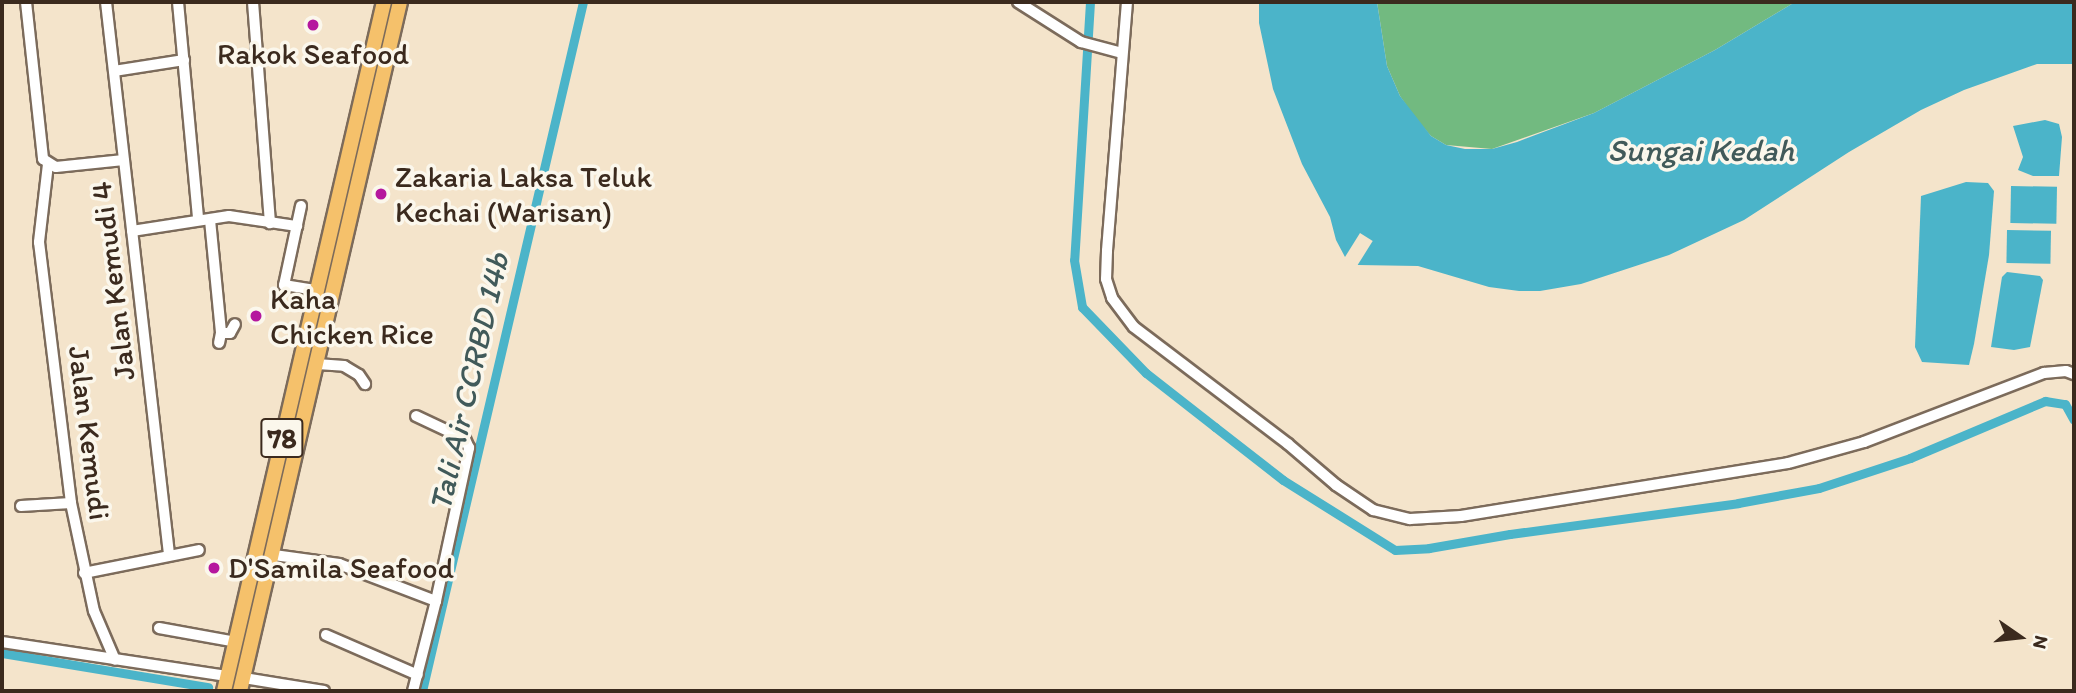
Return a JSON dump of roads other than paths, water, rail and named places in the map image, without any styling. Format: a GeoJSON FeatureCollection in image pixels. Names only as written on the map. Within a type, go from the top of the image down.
{"type":"FeatureCollection","features":[{"type":"Feature","properties":{"kind":"main road","name":"78"},"geometry":{"type":"LineString","coordinates":[[226,683],[315,290],[384,2]]}},
{"type":"Feature","properties":{"kind":"main road","name":"78"},"geometry":{"type":"LineString","coordinates":[[242,684],[400,2]]}},
{"type":"Feature","properties":{"kind":"main road"},"geometry":{"type":"LineString","coordinates":[[352,132],[370,135]]}},
{"type":"Feature","properties":{"kind":"street"},"geometry":{"type":"LineString","coordinates":[[26,2],[43,159],[56,167],[124,160]]}},
{"type":"Feature","properties":{"kind":"street","name":"Jalan Kemudi 4"},"geometry":{"type":"LineString","coordinates":[[106,2],[169,554]]}},
{"type":"Feature","properties":{"kind":"street"},"geometry":{"type":"LineString","coordinates":[[178,2],[198,216]]}},
{"type":"Feature","properties":{"kind":"street"},"geometry":{"type":"LineString","coordinates":[[253,2],[270,223]]}},
{"type":"Feature","properties":{"kind":"street"},"geometry":{"type":"LineString","coordinates":[[1018,2],[1081,42],[1122,53]]}},
{"type":"Feature","properties":{"kind":"street"},"geometry":{"type":"LineString","coordinates":[[1126,2],[1107,251],[1106,279],[1112,298],[1134,327],[1288,444],[1336,485],[1359,502],[1384,514],[1410,519],[1461,516],[1788,463],[1857,445],[2044,373],[2074,374]]}},
{"type":"Feature","properties":{"kind":"street"},"geometry":{"type":"LineString","coordinates":[[114,71],[184,60]]}},
{"type":"Feature","properties":{"kind":"street","name":"Jalan Kemudi"},"geometry":{"type":"LineString","coordinates":[[48,164],[39,242],[71,503],[84,573],[97,622],[115,660]]}},
{"type":"Feature","properties":{"kind":"street"},"geometry":{"type":"LineString","coordinates":[[301,206],[284,285],[315,290]]}},
{"type":"Feature","properties":{"kind":"street"},"geometry":{"type":"LineString","coordinates":[[132,231],[229,216],[297,226]]}},
{"type":"Feature","properties":{"kind":"street"},"geometry":{"type":"LineString","coordinates":[[210,220],[220,338],[230,333],[235,324]]}},
{"type":"Feature","properties":{"kind":"street"},"geometry":{"type":"LineString","coordinates":[[317,363],[344,366],[359,375],[365,384]]}},
{"type":"Feature","properties":{"kind":"street"},"geometry":{"type":"LineString","coordinates":[[413,691],[436,601],[469,445],[461,436],[416,416]]}},
{"type":"Feature","properties":{"kind":"street"},"geometry":{"type":"LineString","coordinates":[[21,506],[71,503]]}},
{"type":"Feature","properties":{"kind":"street"},"geometry":{"type":"LineString","coordinates":[[84,573],[199,550]]}},
{"type":"Feature","properties":{"kind":"street"},"geometry":{"type":"LineString","coordinates":[[274,555],[339,564],[436,601]]}},
{"type":"Feature","properties":{"kind":"street"},"geometry":{"type":"LineString","coordinates":[[159,628],[236,642]]}},
{"type":"Feature","properties":{"kind":"street"},"geometry":{"type":"LineString","coordinates":[[326,635],[418,675]]}},
{"type":"Feature","properties":{"kind":"street"},"geometry":{"type":"LineString","coordinates":[[2,642],[115,660],[226,683]]}},
{"type":"Feature","properties":{"kind":"street"},"geometry":{"type":"LineString","coordinates":[[242,684],[324,691]]}},
{"type":"Feature","properties":{"kind":"water","name":"Sungai Kedah"},"geometry":{"type":"Polygon","coordinates":[[[1259,2],[1377,2],[1387,66],[1400,96],[1431,136],[1446,145],[1465,149],[1492,149],[1594,113],[1715,50],[1795,2],[2074,2],[2074,64],[2037,64],[1964,90],[1921,110],[1849,152],[1744,220],[1669,255],[1581,284],[1540,291],[1519,291],[1489,287],[1418,266],[1358,265],[1345,257],[1336,240],[1330,217],[1302,164],[1273,89],[1259,23],[1259,2]]]}},
{"type":"Feature","properties":{"kind":"water"},"geometry":{"type":"Polygon","coordinates":[[[2045,120],[2059,124],[2062,137],[2059,176],[2033,176],[2018,170],[2023,157],[2013,126],[2045,120]]]}},
{"type":"Feature","properties":{"kind":"water"},"geometry":{"type":"Polygon","coordinates":[[[1966,182],[1988,183],[1994,191],[1989,255],[1969,365],[1922,362],[1915,347],[1921,196],[1966,182]]]}},
{"type":"Feature","properties":{"kind":"water"},"geometry":{"type":"Polygon","coordinates":[[[2011,186],[2057,187],[2056,224],[2010,223],[2011,186]]]}},
{"type":"Feature","properties":{"kind":"water"},"geometry":{"type":"Polygon","coordinates":[[[2007,230],[2051,231],[2050,264],[2006,263],[2007,230]]]}},
{"type":"Feature","properties":{"kind":"water"},"geometry":{"type":"Polygon","coordinates":[[[2007,272],[2040,276],[2043,280],[2030,347],[2014,350],[1991,347],[2002,277],[2007,272]]]}},
{"type":"Feature","properties":{"kind":"waterway","name":"Tali Air CCRBD 14b"},"geometry":{"type":"LineString","coordinates":[[422,691],[583,2]]}},
{"type":"Feature","properties":{"kind":"waterway"},"geometry":{"type":"LineString","coordinates":[[1090,2],[1074,260],[1082,307],[1146,373],[1283,480],[1395,550],[1429,548],[1510,534],[1738,503],[1819,488],[1910,458],[2045,401],[2065,404],[2074,420]]}},
{"type":"Feature","properties":{"kind":"waterway"},"geometry":{"type":"LineString","coordinates":[[2,653],[208,687]]}},
{"type":"Feature","properties":{"kind":"place","name":"Rakok Seafood"},"geometry":{"type":"Point","coordinates":[313,25]}},
{"type":"Feature","properties":{"kind":"place","name":"Zakaria Laksa Teluk Kechai (Warisan)"},"geometry":{"type":"Point","coordinates":[381,194]}},
{"type":"Feature","properties":{"kind":"place","name":"Kaha Chicken Rice"},"geometry":{"type":"Point","coordinates":[256,316]}},
{"type":"Feature","properties":{"kind":"place","name":"D'Samila Seafood"},"geometry":{"type":"Point","coordinates":[214,568]}}]}
